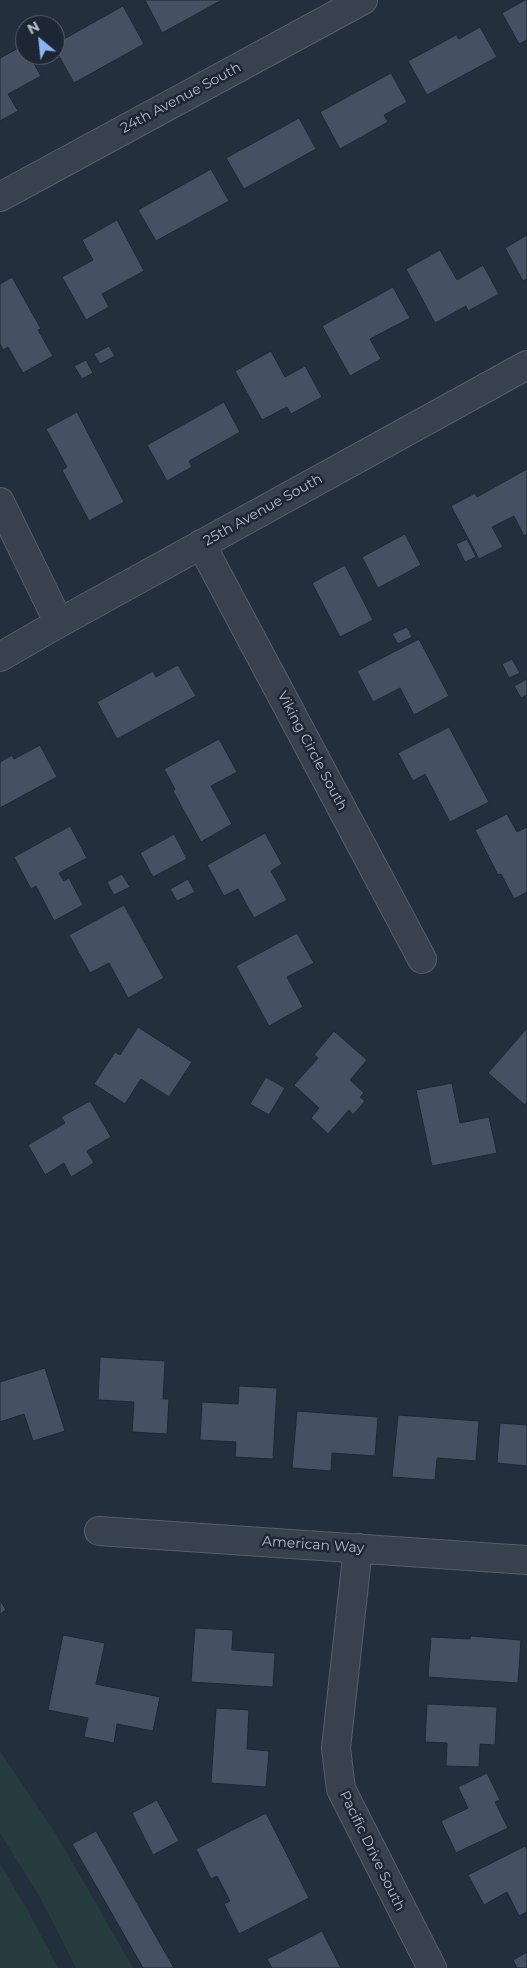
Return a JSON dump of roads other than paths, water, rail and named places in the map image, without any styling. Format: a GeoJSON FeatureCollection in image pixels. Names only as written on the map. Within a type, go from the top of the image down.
{"type":"FeatureCollection","features":[{"type":"Feature","properties":{"kind":"street","name":"24th Avenue South"},"geometry":{"type":"LineString","coordinates":[[0,197],[363,0]]}},
{"type":"Feature","properties":{"kind":"street","name":"25th Avenue South"},"geometry":{"type":"LineString","coordinates":[[0,657],[527,365]]}},
{"type":"Feature","properties":{"kind":"street"},"geometry":{"type":"LineString","coordinates":[[0,502],[59,623]]}},
{"type":"Feature","properties":{"kind":"street","name":"Viking Circle South"},"geometry":{"type":"LineString","coordinates":[[201,544],[422,959]]}},
{"type":"Feature","properties":{"kind":"street","name":"American Way"},"geometry":{"type":"LineString","coordinates":[[99,1531],[527,1560]]}},
{"type":"Feature","properties":{"kind":"street","name":"Pacific Drive South"},"geometry":{"type":"LineString","coordinates":[[358,1548],[336,1748],[341,1790],[432,1968]]}}]}
